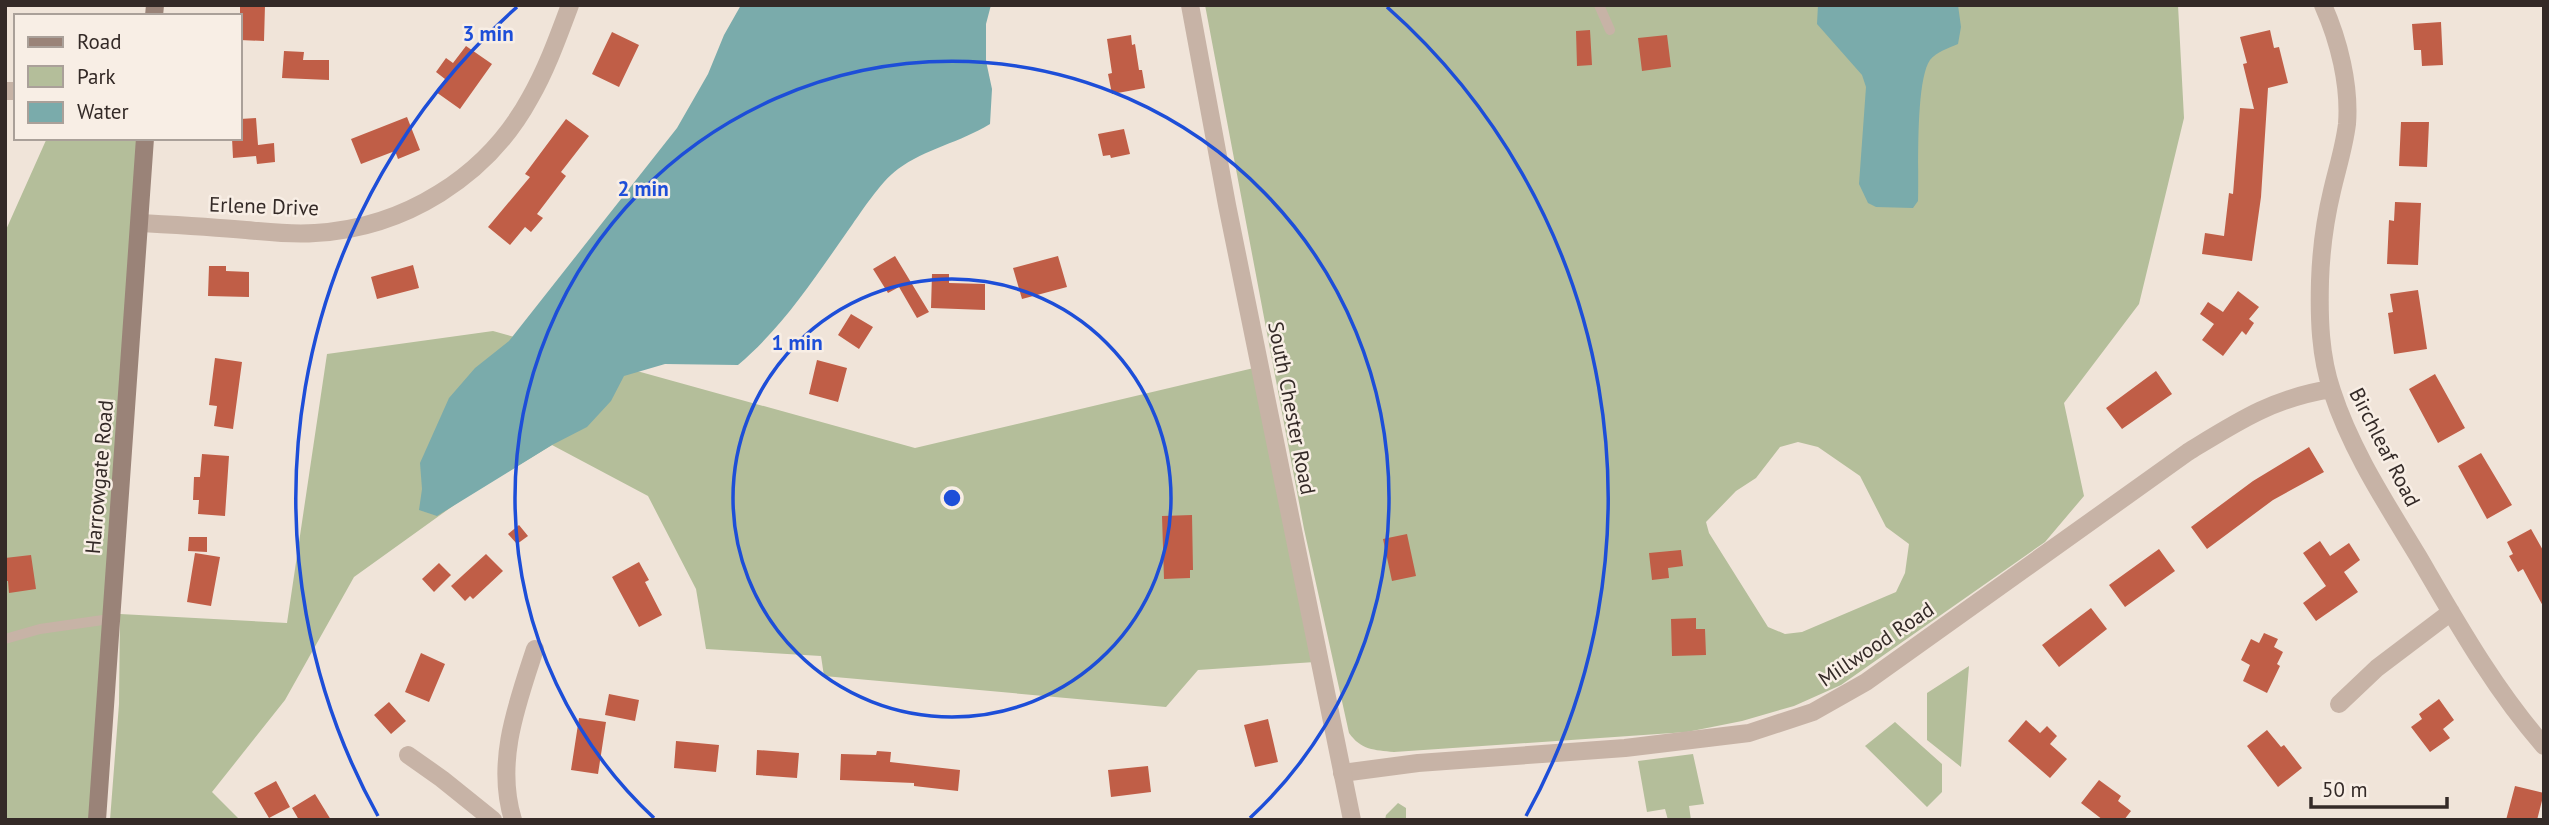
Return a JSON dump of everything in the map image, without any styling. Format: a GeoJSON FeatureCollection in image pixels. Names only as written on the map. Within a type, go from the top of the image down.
{"type":"FeatureCollection","features":[{"type":"Feature","properties":{"kind":"main road","name":"Harrowgate Road"},"geometry":{"type":"LineString","coordinates":[[97,820],[145,140]]}},
{"type":"Feature","properties":{"kind":"street","name":"Erlene Drive"},"geometry":{"type":"LineString","coordinates":[[140,223],[316,233],[350,229],[384,220],[416,207],[463,178],[508,132],[529,101],[546,68],[570,5]]}},
{"type":"Feature","properties":{"kind":"street","name":"South Chester Road"},"geometry":{"type":"LineString","coordinates":[[1190,5],[1230,218],[1352,820]]}},
{"type":"Feature","properties":{"kind":"street","name":"Birchleaf Road"},"geometry":{"type":"LineString","coordinates":[[2323,5],[2340,53],[2347,112],[2344,149],[2326,222],[2320,279],[2322,342],[2331,389],[2368,472],[2451,611],[2515,709],[2544,746]]}},
{"type":"Feature","properties":{"kind":"street","name":"Millwood Road"},"geometry":{"type":"LineString","coordinates":[[1342,773],[1418,763],[1717,739],[1778,725],[1814,712],[1866,682],[2198,446],[2273,403],[2305,393],[2331,389]]}},
{"type":"Feature","properties":{"kind":"street"},"geometry":{"type":"LineString","coordinates":[[2339,704],[2377,668],[2451,611]]}},
{"type":"Feature","properties":{"kind":"street"},"geometry":{"type":"LineString","coordinates":[[513,820],[506,784],[506,754],[510,731],[535,649]]}},
{"type":"Feature","properties":{"kind":"street"},"geometry":{"type":"LineString","coordinates":[[408,755],[493,820]]}},
{"type":"Feature","properties":{"kind":"lane"},"geometry":{"type":"LineString","coordinates":[[1600,5],[1610,30]]}},
{"type":"Feature","properties":{"kind":"lane"},"geometry":{"type":"LineString","coordinates":[[5,639],[40,629],[110,619]]}},
{"type":"Feature","properties":{"kind":"green space"},"geometry":{"type":"Polygon","coordinates":[[[1205,5],[2178,5],[2184,118],[2139,304],[2064,403],[2084,496],[2045,542],[1841,685],[1794,706],[1742,721],[1687,732],[1394,752],[1368,748],[1358,743],[1349,733],[1304,529],[1205,5]],[[1798,442],[1780,447],[1756,478],[1736,491],[1706,522],[1709,533],[1768,627],[1785,634],[1802,632],[1896,592],[1905,573],[1909,544],[1886,527],[1860,476],[1818,447],[1798,442]]]}},
{"type":"Feature","properties":{"kind":"green space"},"geometry":{"type":"Polygon","coordinates":[[[46,140],[145,140],[97,820],[5,820],[5,232],[46,140]]]}},
{"type":"Feature","properties":{"kind":"green space"},"geometry":{"type":"Polygon","coordinates":[[[493,331],[915,448],[1258,367],[1315,662],[1198,670],[1166,707],[824,676],[821,656],[706,649],[696,589],[648,496],[552,445],[464,498],[354,577],[285,700],[212,792],[240,820],[110,820],[119,704],[120,614],[287,623],[327,354],[493,331]]]}},
{"type":"Feature","properties":{"kind":"green space"},"geometry":{"type":"Polygon","coordinates":[[[1969,666],[1961,767],[1927,740],[1927,693],[1969,666]]]}},
{"type":"Feature","properties":{"kind":"green space"},"geometry":{"type":"Polygon","coordinates":[[[1895,722],[1942,764],[1942,792],[1927,807],[1865,746],[1895,722]]]}},
{"type":"Feature","properties":{"kind":"green space"},"geometry":{"type":"Polygon","coordinates":[[[1693,754],[1704,804],[1689,806],[1691,820],[1668,820],[1665,809],[1647,812],[1638,761],[1693,754]]]}},
{"type":"Feature","properties":{"kind":"green space"},"geometry":{"type":"Polygon","coordinates":[[[1398,803],[1406,808],[1406,820],[1385,820],[1386,815],[1398,803]]]}},
{"type":"Feature","properties":{"kind":"water"},"geometry":{"type":"Polygon","coordinates":[[[741,5],[991,5],[986,24],[986,61],[992,89],[990,124],[920,156],[891,175],[783,319],[738,365],[665,364],[624,376],[611,401],[587,427],[552,445],[437,516],[419,510],[422,489],[420,463],[449,398],[475,368],[509,341],[677,128],[708,74],[724,35],[741,5]]]}},
{"type":"Feature","properties":{"kind":"water"},"geometry":{"type":"Polygon","coordinates":[[[1818,5],[1958,5],[1961,27],[1958,44],[1933,57],[1925,71],[1920,107],[1918,201],[1913,208],[1876,207],[1868,203],[1859,184],[1866,87],[1862,75],[1817,24],[1818,5]]]}},
{"type":"Feature","properties":{"kind":"building"},"geometry":{"type":"Polygon","coordinates":[[[240,5],[265,5],[264,41],[242,40],[240,5]]]}},
{"type":"Feature","properties":{"kind":"building"},"geometry":{"type":"Polygon","coordinates":[[[2441,22],[2443,65],[2422,66],[2421,50],[2414,50],[2412,24],[2441,22]]]}},
{"type":"Feature","properties":{"kind":"building"},"geometry":{"type":"Polygon","coordinates":[[[1590,30],[1592,65],[1577,66],[1576,31],[1590,30]]]}},
{"type":"Feature","properties":{"kind":"building"},"geometry":{"type":"Polygon","coordinates":[[[2270,30],[2274,48],[2279,47],[2288,83],[2268,88],[2261,197],[2252,261],[2202,254],[2205,233],[2224,236],[2229,193],[2233,194],[2240,108],[2254,109],[2243,64],[2247,63],[2240,37],[2270,30]]]}},
{"type":"Feature","properties":{"kind":"building"},"geometry":{"type":"Polygon","coordinates":[[[612,32],[639,45],[619,87],[592,74],[612,32]]]}},
{"type":"Feature","properties":{"kind":"building"},"geometry":{"type":"Polygon","coordinates":[[[1131,35],[1145,88],[1112,94],[1108,74],[1112,73],[1107,39],[1131,35]]]}},
{"type":"Feature","properties":{"kind":"building"},"geometry":{"type":"Polygon","coordinates":[[[1667,35],[1671,67],[1642,71],[1638,38],[1667,35]]]}},
{"type":"Feature","properties":{"kind":"building"},"geometry":{"type":"Polygon","coordinates":[[[466,46],[492,64],[460,109],[436,92],[445,79],[436,72],[446,58],[453,63],[466,46]]]}},
{"type":"Feature","properties":{"kind":"building"},"geometry":{"type":"Polygon","coordinates":[[[284,51],[304,52],[303,60],[329,60],[329,80],[282,78],[284,51]]]}},
{"type":"Feature","properties":{"kind":"building"},"geometry":{"type":"Polygon","coordinates":[[[407,117],[420,150],[398,159],[395,151],[361,164],[351,139],[407,117]]]}},
{"type":"Feature","properties":{"kind":"building"},"geometry":{"type":"Polygon","coordinates":[[[256,118],[258,145],[274,143],[275,162],[257,164],[256,156],[233,158],[232,140],[242,140],[242,119],[256,118]]]}},
{"type":"Feature","properties":{"kind":"building"},"geometry":{"type":"Polygon","coordinates":[[[566,119],[589,136],[561,172],[566,176],[537,214],[543,218],[531,232],[525,227],[510,245],[488,227],[530,177],[525,174],[566,119]]]}},
{"type":"Feature","properties":{"kind":"building"},"geometry":{"type":"Polygon","coordinates":[[[2401,122],[2429,122],[2427,167],[2399,166],[2401,122]]]}},
{"type":"Feature","properties":{"kind":"building"},"geometry":{"type":"Polygon","coordinates":[[[1124,129],[1130,154],[1111,158],[1110,155],[1103,156],[1098,134],[1124,129]]]}},
{"type":"Feature","properties":{"kind":"building"},"geometry":{"type":"Polygon","coordinates":[[[2395,202],[2421,203],[2418,265],[2387,264],[2389,220],[2394,221],[2395,202]]]}},
{"type":"Feature","properties":{"kind":"building"},"geometry":{"type":"Polygon","coordinates":[[[895,256],[929,312],[917,318],[899,287],[888,293],[873,269],[895,256]]]}},
{"type":"Feature","properties":{"kind":"building"},"geometry":{"type":"Polygon","coordinates":[[[1058,256],[1067,287],[1022,299],[1013,268],[1058,256]]]}},
{"type":"Feature","properties":{"kind":"building"},"geometry":{"type":"Polygon","coordinates":[[[413,265],[419,288],[377,299],[371,277],[413,265]]]}},
{"type":"Feature","properties":{"kind":"building"},"geometry":{"type":"Polygon","coordinates":[[[209,266],[226,266],[226,271],[249,272],[249,297],[208,296],[209,266]]]}},
{"type":"Feature","properties":{"kind":"building"},"geometry":{"type":"Polygon","coordinates":[[[932,274],[949,274],[949,283],[985,284],[985,310],[931,308],[932,274]]]}},
{"type":"Feature","properties":{"kind":"building"},"geometry":{"type":"Polygon","coordinates":[[[2418,290],[2427,349],[2394,354],[2388,313],[2393,312],[2390,294],[2418,290]]]}},
{"type":"Feature","properties":{"kind":"building"},"geometry":{"type":"Polygon","coordinates":[[[2238,291],[2259,307],[2249,319],[2254,323],[2246,335],[2242,331],[2223,356],[2202,340],[2214,324],[2200,314],[2208,302],[2223,312],[2238,291]]]}},
{"type":"Feature","properties":{"kind":"building"},"geometry":{"type":"Polygon","coordinates":[[[851,314],[873,327],[859,349],[838,335],[851,314]]]}},
{"type":"Feature","properties":{"kind":"building"},"geometry":{"type":"Polygon","coordinates":[[[215,358],[242,362],[233,429],[214,426],[217,406],[209,405],[215,358]]]}},
{"type":"Feature","properties":{"kind":"building"},"geometry":{"type":"Polygon","coordinates":[[[817,360],[847,368],[838,402],[809,394],[817,360]]]}},
{"type":"Feature","properties":{"kind":"building"},"geometry":{"type":"Polygon","coordinates":[[[2156,371],[2172,394],[2122,429],[2106,408],[2156,371]]]}},
{"type":"Feature","properties":{"kind":"building"},"geometry":{"type":"Polygon","coordinates":[[[2435,374],[2465,428],[2438,443],[2409,389],[2435,374]]]}},
{"type":"Feature","properties":{"kind":"building"},"geometry":{"type":"Polygon","coordinates":[[[2309,447],[2324,472],[2273,500],[2207,549],[2191,527],[2253,481],[2309,447]]]}},
{"type":"Feature","properties":{"kind":"building"},"geometry":{"type":"Polygon","coordinates":[[[2481,453],[2512,505],[2487,519],[2458,466],[2481,453]]]}},
{"type":"Feature","properties":{"kind":"building"},"geometry":{"type":"Polygon","coordinates":[[[202,454],[229,456],[225,516],[198,514],[199,500],[193,500],[194,477],[200,477],[202,454]]]}},
{"type":"Feature","properties":{"kind":"building"},"geometry":{"type":"Polygon","coordinates":[[[1192,515],[1193,570],[1190,570],[1190,578],[1164,579],[1162,516],[1192,515]]]}},
{"type":"Feature","properties":{"kind":"building"},"geometry":{"type":"Polygon","coordinates":[[[519,525],[528,536],[517,544],[508,534],[519,525]]]}},
{"type":"Feature","properties":{"kind":"building"},"geometry":{"type":"Polygon","coordinates":[[[2531,529],[2544,552],[2544,608],[2523,569],[2518,572],[2509,556],[2513,554],[2507,542],[2531,529]]]}},
{"type":"Feature","properties":{"kind":"building"},"geometry":{"type":"Polygon","coordinates":[[[1407,534],[1416,576],[1392,581],[1383,539],[1407,534]]]}},
{"type":"Feature","properties":{"kind":"building"},"geometry":{"type":"Polygon","coordinates":[[[189,537],[207,537],[207,552],[188,551],[189,537]]]}},
{"type":"Feature","properties":{"kind":"building"},"geometry":{"type":"Polygon","coordinates":[[[2320,541],[2330,556],[2349,543],[2360,560],[2344,572],[2358,592],[2316,621],[2303,603],[2326,586],[2303,553],[2320,541]]]}},
{"type":"Feature","properties":{"kind":"building"},"geometry":{"type":"Polygon","coordinates":[[[2159,549],[2175,571],[2125,607],[2109,585],[2159,549]]]}},
{"type":"Feature","properties":{"kind":"building"},"geometry":{"type":"Polygon","coordinates":[[[1681,550],[1683,566],[1668,568],[1669,578],[1652,580],[1649,553],[1681,550]]]}},
{"type":"Feature","properties":{"kind":"building"},"geometry":{"type":"Polygon","coordinates":[[[195,553],[220,557],[211,606],[187,602],[195,553]]]}},
{"type":"Feature","properties":{"kind":"building"},"geometry":{"type":"Polygon","coordinates":[[[486,554],[503,571],[473,599],[470,596],[465,601],[451,586],[486,554]]]}},
{"type":"Feature","properties":{"kind":"building"},"geometry":{"type":"Polygon","coordinates":[[[31,555],[36,589],[9,593],[8,581],[5,581],[5,558],[31,555]]]}},
{"type":"Feature","properties":{"kind":"building"},"geometry":{"type":"Polygon","coordinates":[[[639,562],[649,580],[645,582],[662,615],[639,627],[612,577],[639,562]]]}},
{"type":"Feature","properties":{"kind":"building"},"geometry":{"type":"Polygon","coordinates":[[[439,563],[451,575],[434,592],[422,579],[439,563]]]}},
{"type":"Feature","properties":{"kind":"building"},"geometry":{"type":"Polygon","coordinates":[[[2091,608],[2107,629],[2059,667],[2042,645],[2091,608]]]}},
{"type":"Feature","properties":{"kind":"building"},"geometry":{"type":"Polygon","coordinates":[[[1696,618],[1696,629],[1705,629],[1706,655],[1672,656],[1671,619],[1696,618]]]}},
{"type":"Feature","properties":{"kind":"building"},"geometry":{"type":"Polygon","coordinates":[[[2264,633],[2278,639],[2274,647],[2283,652],[2277,664],[2280,666],[2267,693],[2243,681],[2250,665],[2241,660],[2251,639],[2259,643],[2264,633]]]}},
{"type":"Feature","properties":{"kind":"building"},"geometry":{"type":"Polygon","coordinates":[[[421,653],[445,664],[429,702],[405,692],[421,653]]]}},
{"type":"Feature","properties":{"kind":"building"},"geometry":{"type":"Polygon","coordinates":[[[609,694],[639,700],[635,721],[605,715],[609,694]]]}},
{"type":"Feature","properties":{"kind":"building"},"geometry":{"type":"Polygon","coordinates":[[[2439,699],[2454,720],[2443,729],[2450,738],[2430,752],[2411,727],[2422,719],[2419,714],[2439,699]]]}},
{"type":"Feature","properties":{"kind":"building"},"geometry":{"type":"Polygon","coordinates":[[[389,702],[406,721],[391,734],[374,715],[389,702]]]}},
{"type":"Feature","properties":{"kind":"building"},"geometry":{"type":"Polygon","coordinates":[[[579,718],[606,722],[598,774],[571,770],[579,718]]]}},
{"type":"Feature","properties":{"kind":"building"},"geometry":{"type":"Polygon","coordinates":[[[1268,719],[1278,762],[1255,767],[1244,725],[1268,719]]]}},
{"type":"Feature","properties":{"kind":"building"},"geometry":{"type":"Polygon","coordinates":[[[2026,720],[2040,733],[2047,726],[2057,736],[2050,744],[2067,759],[2050,778],[2008,741],[2026,720]]]}},
{"type":"Feature","properties":{"kind":"building"},"geometry":{"type":"Polygon","coordinates":[[[2267,730],[2281,747],[2284,745],[2302,768],[2278,787],[2247,746],[2267,730]]]}},
{"type":"Feature","properties":{"kind":"building"},"geometry":{"type":"Polygon","coordinates":[[[676,741],[719,745],[716,772],[674,768],[676,741]]]}},
{"type":"Feature","properties":{"kind":"building"},"geometry":{"type":"Polygon","coordinates":[[[757,750],[799,753],[797,778],[756,775],[757,750]]]}},
{"type":"Feature","properties":{"kind":"building"},"geometry":{"type":"Polygon","coordinates":[[[877,751],[891,752],[890,762],[960,770],[958,791],[914,786],[914,783],[840,780],[841,754],[876,755],[877,751]]]}},
{"type":"Feature","properties":{"kind":"building"},"geometry":{"type":"Polygon","coordinates":[[[1148,766],[1151,792],[1111,797],[1108,770],[1148,766]]]}},
{"type":"Feature","properties":{"kind":"building"},"geometry":{"type":"Polygon","coordinates":[[[2099,780],[2121,796],[2118,801],[2131,811],[2124,820],[2103,820],[2081,803],[2099,780]]]}},
{"type":"Feature","properties":{"kind":"building"},"geometry":{"type":"Polygon","coordinates":[[[276,781],[290,807],[269,818],[254,793],[276,781]]]}},
{"type":"Feature","properties":{"kind":"building"},"geometry":{"type":"Polygon","coordinates":[[[2515,786],[2544,793],[2537,820],[2506,820],[2515,786]]]}},
{"type":"Feature","properties":{"kind":"building"},"geometry":{"type":"Polygon","coordinates":[[[315,794],[331,820],[299,820],[292,808],[315,794]]]}}]}
